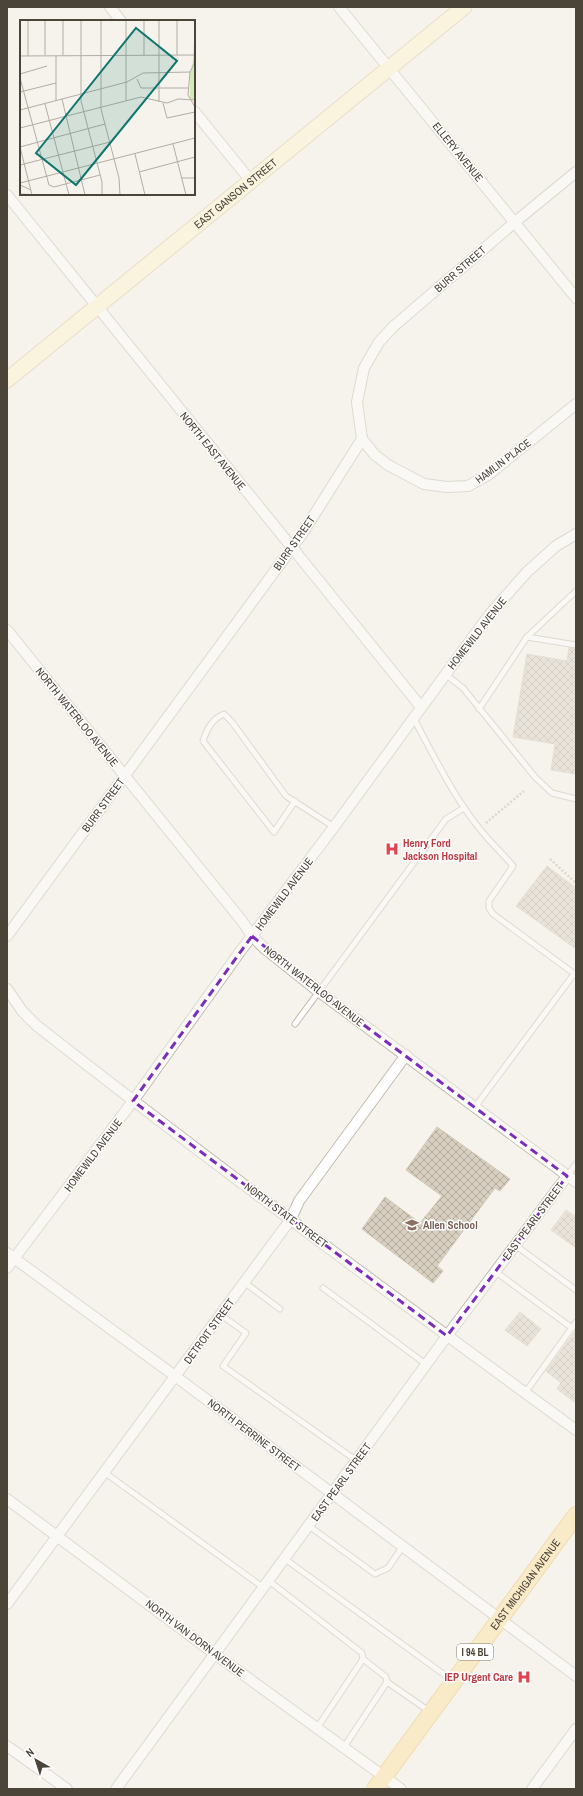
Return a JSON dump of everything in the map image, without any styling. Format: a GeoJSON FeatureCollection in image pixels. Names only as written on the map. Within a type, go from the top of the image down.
{"type":"FeatureCollection","features":[{"type":"Feature","properties":{"kind":"main road","name":"EAST MICHIGAN AVENUE"},"geometry":{"type":"LineString","coordinates":[[379,1783],[576,1515]]}},
{"type":"Feature","properties":{"kind":"street"},"geometry":{"type":"LineString","coordinates":[[110,7],[120,20]]}},
{"type":"Feature","properties":{"kind":"street","name":"ELLERY AVENUE"},"geometry":{"type":"LineString","coordinates":[[339,7],[576,298]]}},
{"type":"Feature","properties":{"kind":"street","name":"EAST GANSON STREET"},"geometry":{"type":"LineString","coordinates":[[7,380],[250,180],[464,7]]}},
{"type":"Feature","properties":{"kind":"street"},"geometry":{"type":"LineString","coordinates":[[195,112],[250,180]]}},
{"type":"Feature","properties":{"kind":"street","name":"BURR STREET"},"geometry":{"type":"LineString","coordinates":[[7,936],[292,548],[362,439],[357,402],[360,383],[370,355],[378,342],[394,326],[515,222],[576,172]]}},
{"type":"Feature","properties":{"kind":"street","name":"NORTH EAST AVENUE"},"geometry":{"type":"LineString","coordinates":[[7,195],[421,707]]}},
{"type":"Feature","properties":{"kind":"street","name":"HAMLIN PLACE"},"geometry":{"type":"LineString","coordinates":[[362,439],[375,455],[388,466],[424,484],[447,487],[468,486],[488,475],[576,404]]}},
{"type":"Feature","properties":{"kind":"street","name":"HOMEWILD AVENUE"},"geometry":{"type":"LineString","coordinates":[[7,1268],[11,1255],[133,1101],[252,936],[414,719],[421,707],[489,615],[527,572],[556,546],[576,534]]}},
{"type":"Feature","properties":{"kind":"street","name":"NORTH WATERLOO AVENUE"},"geometry":{"type":"LineString","coordinates":[[7,630],[242,921],[252,936],[264,948],[318,991],[576,1182]]}},
{"type":"Feature","properties":{"kind":"street","name":"NORTH STATE STREET"},"geometry":{"type":"LineString","coordinates":[[7,989],[23,1012],[36,1025],[133,1101],[447,1336],[576,1430]]}},
{"type":"Feature","properties":{"kind":"street","name":"DETROIT STREET"},"geometry":{"type":"LineString","coordinates":[[7,1604],[291,1219],[298,1201],[406,1055]]}},
{"type":"Feature","properties":{"kind":"street","name":"EAST PEARL STREET"},"geometry":{"type":"LineString","coordinates":[[116,1789],[286,1559],[447,1336],[567,1176]]}},
{"type":"Feature","properties":{"kind":"street","name":"NORTH PERRINE STREET"},"geometry":{"type":"LineString","coordinates":[[11,1255],[576,1676]]}},
{"type":"Feature","properties":{"kind":"street","name":"NORTH VAN DORN AVENUE"},"geometry":{"type":"LineString","coordinates":[[7,1499],[215,1654],[344,1747],[379,1783],[401,1789]]}},
{"type":"Feature","properties":{"kind":"street"},"geometry":{"type":"LineString","coordinates":[[532,1789],[576,1729]]}},
{"type":"Feature","properties":{"kind":"street"},"geometry":{"type":"LineString","coordinates":[[7,1746],[67,1789]]}},
{"type":"Feature","properties":{"kind":"lane"},"geometry":{"type":"LineString","coordinates":[[480,709],[527,638],[576,591]]}},
{"type":"Feature","properties":{"kind":"lane"},"geometry":{"type":"LineString","coordinates":[[527,638],[576,645]]}},
{"type":"Feature","properties":{"kind":"lane"},"geometry":{"type":"LineString","coordinates":[[445,674],[463,688],[535,777],[552,794],[576,799]]}},
{"type":"Feature","properties":{"kind":"lane"},"geometry":{"type":"LineString","coordinates":[[295,801],[274,832],[203,741],[206,731],[215,717],[224,714],[232,722],[286,796],[295,801],[334,827]]}},
{"type":"Feature","properties":{"kind":"lane"},"geometry":{"type":"LineString","coordinates":[[414,719],[464,808],[479,828],[513,866],[489,901],[489,908],[493,914],[575,975],[475,1107]]}},
{"type":"Feature","properties":{"kind":"lane"},"geometry":{"type":"LineString","coordinates":[[294,1024],[446,819],[464,808]]}},
{"type":"Feature","properties":{"kind":"lane"},"geometry":{"type":"LineString","coordinates":[[567,1176],[576,1164]]}},
{"type":"Feature","properties":{"kind":"lane"},"geometry":{"type":"LineString","coordinates":[[515,1245],[576,1290]]}},
{"type":"Feature","properties":{"kind":"lane"},"geometry":{"type":"LineString","coordinates":[[496,1272],[572,1328]]}},
{"type":"Feature","properties":{"kind":"lane"},"geometry":{"type":"LineString","coordinates":[[244,1282],[280,1309]]}},
{"type":"Feature","properties":{"kind":"lane"},"geometry":{"type":"LineString","coordinates":[[323,1288],[427,1365]]}},
{"type":"Feature","properties":{"kind":"lane"},"geometry":{"type":"LineString","coordinates":[[221,1315],[246,1333],[223,1366],[357,1461]]}},
{"type":"Feature","properties":{"kind":"lane"},"geometry":{"type":"LineString","coordinates":[[525,1393],[576,1322]]}},
{"type":"Feature","properties":{"kind":"lane"},"geometry":{"type":"LineString","coordinates":[[104,1472],[267,1584],[362,1653],[363,1660],[317,1728]]}},
{"type":"Feature","properties":{"kind":"lane"},"geometry":{"type":"LineString","coordinates":[[309,1526],[375,1574],[388,1568],[403,1546]]}},
{"type":"Feature","properties":{"kind":"lane"},"geometry":{"type":"LineString","coordinates":[[286,1559],[454,1681]]}},
{"type":"Feature","properties":{"kind":"lane"},"geometry":{"type":"LineString","coordinates":[[363,1660],[386,1677],[388,1682],[431,1712]]}},
{"type":"Feature","properties":{"kind":"lane"},"geometry":{"type":"LineString","coordinates":[[344,1747],[388,1682]]}},
{"type":"Feature","properties":{"kind":"path"},"geometry":{"type":"LineString","coordinates":[[479,828],[524,791]]}},
{"type":"Feature","properties":{"kind":"path"},"geometry":{"type":"LineString","coordinates":[[550,860],[576,883]]}},
{"type":"Feature","properties":{"kind":"highlighted area"},"geometry":{"type":"Polygon","coordinates":[[[252,936],[318,991],[567,1176],[447,1336],[133,1101],[252,936]]]}},
{"type":"Feature","properties":{"kind":"building"},"geometry":{"type":"Polygon","coordinates":[[[569,648],[576,649],[576,774],[551,770],[555,744],[513,737],[527,654],[567,661],[569,648]]]}},
{"type":"Feature","properties":{"kind":"building"},"geometry":{"type":"Polygon","coordinates":[[[547,866],[576,888],[576,949],[516,906],[547,866]]]}},
{"type":"Feature","properties":{"kind":"building"},"geometry":{"type":"Polygon","coordinates":[[[437,1127],[510,1179],[500,1191],[495,1188],[437,1266],[443,1271],[433,1283],[362,1229],[385,1197],[420,1223],[442,1196],[406,1170],[437,1127]]]}},
{"type":"Feature","properties":{"kind":"building"},"geometry":{"type":"Polygon","coordinates":[[[566,1210],[576,1217],[576,1248],[551,1230],[566,1210]]]}},
{"type":"Feature","properties":{"kind":"building"},"geometry":{"type":"Polygon","coordinates":[[[520,1312],[541,1329],[527,1346],[505,1330],[520,1312]]]}},
{"type":"Feature","properties":{"kind":"building"},"geometry":{"type":"Polygon","coordinates":[[[576,1330],[576,1403],[557,1389],[561,1383],[546,1371],[576,1330]]]}},
{"type":"Feature","properties":{"kind":"place","name":"Henry Ford Jackson Hospital"},"geometry":{"type":"Point","coordinates":[392,849]}},
{"type":"Feature","properties":{"kind":"place","name":"Allen School"},"geometry":{"type":"Point","coordinates":[412,1225]}},
{"type":"Feature","properties":{"kind":"place","name":"IEP Urgent Care"},"geometry":{"type":"Point","coordinates":[524,1677]}}]}
